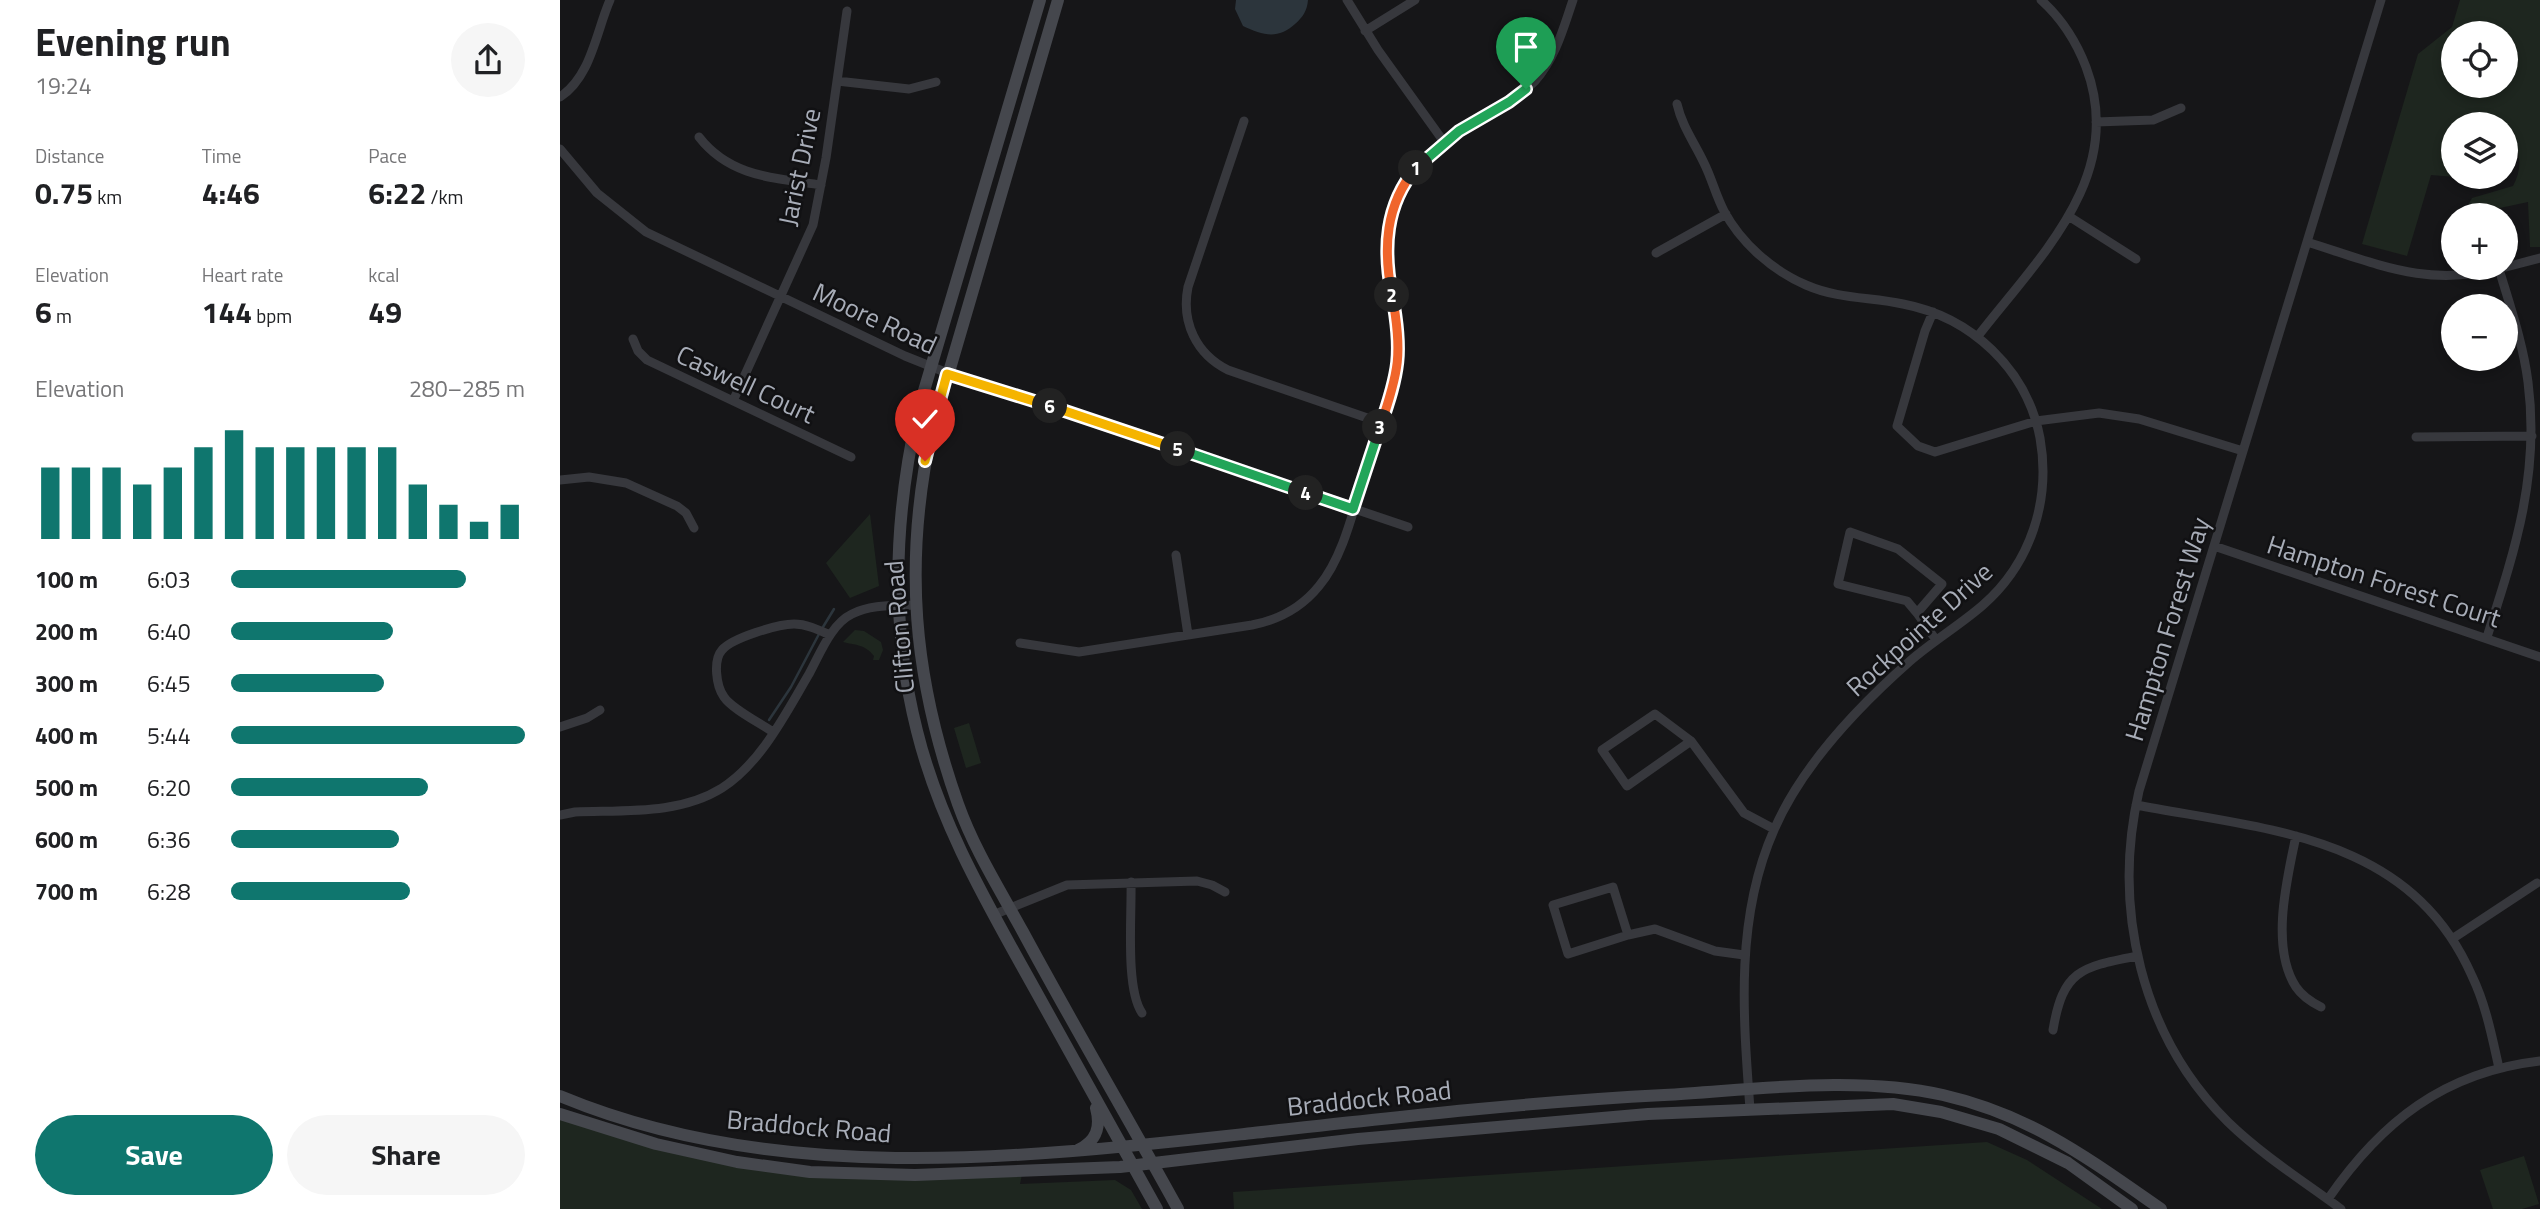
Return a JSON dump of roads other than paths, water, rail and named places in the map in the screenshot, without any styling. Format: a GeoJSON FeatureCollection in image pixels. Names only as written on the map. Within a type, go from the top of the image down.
{"type":"FeatureCollection","features":[{"type":"Feature","properties":{"kind":"main road","name":"Clifton Road"},"geometry":{"type":"LineString","coordinates":[[1040,0],[918,411],[905,470],[897,559],[898,606],[907,685],[926,765],[950,831],[993,915],[1157,1209]]}},
{"type":"Feature","properties":{"kind":"main road","name":"Clifton Road"},"geometry":{"type":"LineString","coordinates":[[1058,0],[932,430],[920,493],[915,606],[923,681],[938,742],[959,807],[993,879],[1178,1209]]}},
{"type":"Feature","properties":{"kind":"main road","name":"Braddock Road"},"geometry":{"type":"LineString","coordinates":[[560,1096],[655,1127],[727,1143],[798,1153],[884,1158],[1076,1151],[1504,1106],[1749,1090],[1880,1086],[1942,1095],[2008,1115],[2069,1145],[2161,1209]]}},
{"type":"Feature","properties":{"kind":"main road"},"geometry":{"type":"LineString","coordinates":[[1076,1151],[1087,1145],[1097,1132],[1099,1120],[1091,1091]]}},
{"type":"Feature","properties":{"kind":"main road","name":"Braddock Road"},"geometry":{"type":"LineString","coordinates":[[560,1114],[656,1144],[737,1162],[810,1172],[915,1175],[1134,1166],[1359,1139],[1561,1120],[1894,1104],[1950,1114],[1999,1129],[2068,1163],[2132,1209]]}},
{"type":"Feature","properties":{"kind":"street"},"geometry":{"type":"LineString","coordinates":[[560,97],[574,85],[584,71],[610,0]]}},
{"type":"Feature","properties":{"kind":"street"},"geometry":{"type":"LineString","coordinates":[[1347,0],[1365,31],[1444,142]]}},
{"type":"Feature","properties":{"kind":"street"},"geometry":{"type":"LineString","coordinates":[[1365,31],[1415,0]]}},
{"type":"Feature","properties":{"kind":"street"},"geometry":{"type":"LineString","coordinates":[[1020,643],[1079,652],[1262,623],[1283,615],[1318,587],[1331,569],[1395,381],[1399,352],[1398,326],[1386,261],[1386,242],[1392,210],[1408,178],[1444,142],[1509,102],[1536,79],[1552,57],[1573,0]]}},
{"type":"Feature","properties":{"kind":"street"},"geometry":{"type":"LineString","coordinates":[[1978,336],[2070,217],[2090,171],[2095,147],[2096,122],[2090,79],[2080,53],[2058,17],[2041,0]]}},
{"type":"Feature","properties":{"kind":"street","name":"Hampton Forest Way"},"geometry":{"type":"LineString","coordinates":[[2342,1209],[2251,1144],[2225,1120],[2181,1062],[2162,1027],[2137,956],[2131,919],[2129,876],[2136,804],[2381,0]]}},
{"type":"Feature","properties":{"kind":"street","name":"Jarist Drive"},"geometry":{"type":"LineString","coordinates":[[733,401],[813,225],[847,11]]}},
{"type":"Feature","properties":{"kind":"street"},"geometry":{"type":"LineString","coordinates":[[837,81],[909,89],[936,82]]}},
{"type":"Feature","properties":{"kind":"street","name":"Rockpointe Drive"},"geometry":{"type":"LineString","coordinates":[[1676,103],[1685,131],[1702,159],[1726,214],[1759,254],[1787,276],[1804,285],[1837,296],[1906,304],[1933,312],[1978,336],[2013,374],[2036,421],[2042,449],[2043,493],[2035,526],[2011,574],[1986,602],[1936,640],[1883,687],[1823,752],[1795,791],[1774,829],[1752,899],[1744,955],[1750,1109]]}},
{"type":"Feature","properties":{"kind":"street"},"geometry":{"type":"LineString","coordinates":[[2096,122],[2153,120],[2181,108]]}},
{"type":"Feature","properties":{"kind":"street"},"geometry":{"type":"LineString","coordinates":[[1244,121],[1188,287],[1186,311],[1193,335],[1206,355],[1228,370],[1382,423]]}},
{"type":"Feature","properties":{"kind":"street"},"geometry":{"type":"LineString","coordinates":[[699,137],[712,153],[733,166],[769,177],[821,185]]}},
{"type":"Feature","properties":{"kind":"street","name":"Moore Road"},"geometry":{"type":"LineString","coordinates":[[560,149],[597,193],[646,232],[931,367],[1408,527]]}},
{"type":"Feature","properties":{"kind":"street"},"geometry":{"type":"LineString","coordinates":[[1656,253],[1726,214]]}},
{"type":"Feature","properties":{"kind":"street"},"geometry":{"type":"LineString","coordinates":[[2070,217],[2136,259]]}},
{"type":"Feature","properties":{"kind":"street"},"geometry":{"type":"LineString","coordinates":[[2307,242],[2423,275],[2441,275]]}},
{"type":"Feature","properties":{"kind":"street"},"geometry":{"type":"LineString","coordinates":[[2518,264],[2540,258]]}},
{"type":"Feature","properties":{"kind":"street"},"geometry":{"type":"LineString","coordinates":[[2487,637],[2523,522],[2532,436],[2525,363],[2505,280]]}},
{"type":"Feature","properties":{"kind":"street"},"geometry":{"type":"LineString","coordinates":[[1933,312],[1897,426],[1918,446],[1935,452],[1944,451],[2036,421],[2082,413],[2117,414],[2243,451]]}},
{"type":"Feature","properties":{"kind":"street","name":"Caswell Court"},"geometry":{"type":"LineString","coordinates":[[633,338],[638,351],[648,360],[851,457]]}},
{"type":"Feature","properties":{"kind":"street"},"geometry":{"type":"LineString","coordinates":[[2416,437],[2532,436]]}},
{"type":"Feature","properties":{"kind":"street"},"geometry":{"type":"LineString","coordinates":[[560,481],[598,477],[626,483],[677,506],[686,513],[694,528]]}},
{"type":"Feature","properties":{"kind":"street"},"geometry":{"type":"LineString","coordinates":[[1917,613],[1942,584],[1898,549],[1850,532],[1838,584],[1907,601],[1936,640]]}},
{"type":"Feature","properties":{"kind":"street","name":"Hampton Forest Court"},"geometry":{"type":"LineString","coordinates":[[2214,546],[2540,657]]}},
{"type":"Feature","properties":{"kind":"street"},"geometry":{"type":"LineString","coordinates":[[1176,555],[1188,635]]}},
{"type":"Feature","properties":{"kind":"street"},"geometry":{"type":"LineString","coordinates":[[560,816],[575,812],[647,809],[694,802],[723,787],[764,747],[830,635],[850,614],[871,607],[915,606]]}},
{"type":"Feature","properties":{"kind":"street"},"geometry":{"type":"LineString","coordinates":[[773,732],[724,696],[719,683],[717,660],[721,650],[729,644],[776,626],[807,626],[830,635]]}},
{"type":"Feature","properties":{"kind":"street"},"geometry":{"type":"LineString","coordinates":[[560,727],[587,718],[600,710]]}},
{"type":"Feature","properties":{"kind":"street"},"geometry":{"type":"LineString","coordinates":[[1691,741],[1627,786],[1602,750],[1655,714],[1691,741],[1744,813],[1774,829]]}},
{"type":"Feature","properties":{"kind":"street"},"geometry":{"type":"LineString","coordinates":[[2136,804],[2296,836],[2342,850],[2386,873],[2423,904],[2452,939],[2465,961],[2480,994],[2499,1068]]}},
{"type":"Feature","properties":{"kind":"street"},"geometry":{"type":"LineString","coordinates":[[2296,836],[2283,902],[2284,947],[2296,987],[2306,999],[2321,1007]]}},
{"type":"Feature","properties":{"kind":"street"},"geometry":{"type":"LineString","coordinates":[[993,915],[1067,885],[1197,881],[1226,892]]}},
{"type":"Feature","properties":{"kind":"street"},"geometry":{"type":"LineString","coordinates":[[1131,882],[1132,985],[1135,1003],[1142,1013]]}},
{"type":"Feature","properties":{"kind":"street"},"geometry":{"type":"LineString","coordinates":[[2452,939],[2537,883]]}},
{"type":"Feature","properties":{"kind":"street"},"geometry":{"type":"LineString","coordinates":[[1628,935],[1613,887],[1553,905],[1568,954],[1655,929],[1715,951],[1744,955]]}},
{"type":"Feature","properties":{"kind":"street"},"geometry":{"type":"LineString","coordinates":[[2053,1030],[2059,999],[2074,977],[2094,966],[2137,956]]}},
{"type":"Feature","properties":{"kind":"street"},"geometry":{"type":"LineString","coordinates":[[2328,1199],[2363,1153],[2402,1116],[2450,1086],[2499,1068],[2540,1062]]}},
{"type":"Feature","properties":{"kind":"waterway"},"geometry":{"type":"LineString","coordinates":[[823,627],[834,609]]}},
{"type":"Feature","properties":{"kind":"waterway"},"geometry":{"type":"LineString","coordinates":[[769,720],[791,687],[819,634]]}}]}
